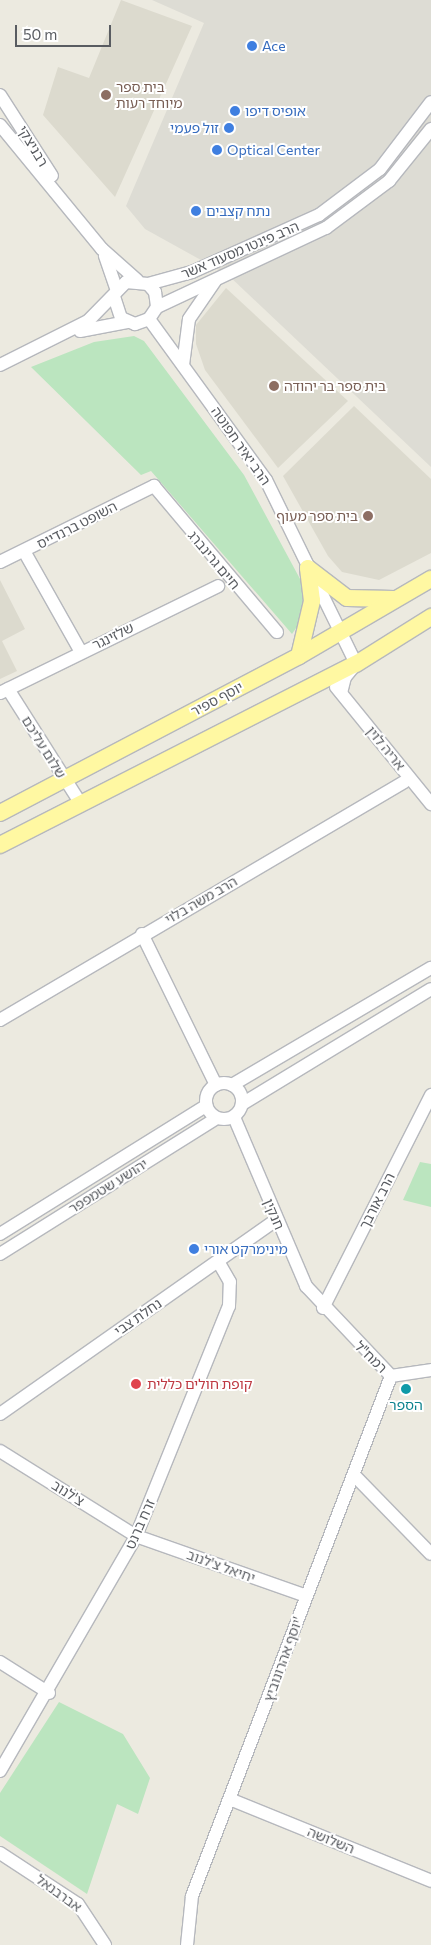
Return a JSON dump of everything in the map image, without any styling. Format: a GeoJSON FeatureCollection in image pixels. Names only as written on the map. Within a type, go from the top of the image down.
{"type":"FeatureCollection","features":[{"type":"Feature","properties":{"kind":"main road"},"geometry":{"type":"LineString","coordinates":[[308,568],[347,598],[372,602],[401,598]]}},
{"type":"Feature","properties":{"kind":"main road"},"geometry":{"type":"LineString","coordinates":[[299,656],[312,601],[308,568]]}},
{"type":"Feature","properties":{"kind":"main road","name":"יוסף ספיר"},"geometry":{"type":"LineString","coordinates":[[0,813],[299,656],[431,579]]}},
{"type":"Feature","properties":{"kind":"main road"},"geometry":{"type":"LineString","coordinates":[[0,845],[356,664],[431,617]]}},
{"type":"Feature","properties":{"kind":"street","name":"רבניצקי"},"geometry":{"type":"LineString","coordinates":[[0,95],[64,198]]}},
{"type":"Feature","properties":{"kind":"street","name":"הרב פינטו מסעוד אשר"},"geometry":{"type":"LineString","coordinates":[[143,282],[201,268],[320,215],[380,169],[431,102]]}},
{"type":"Feature","properties":{"kind":"street","name":"רבניצקי"},"geometry":{"type":"LineString","coordinates":[[0,125],[64,198],[102,249],[143,282]]}},
{"type":"Feature","properties":{"kind":"street","name":"הרב פינטו מסעוד אשר"},"geometry":{"type":"LineString","coordinates":[[157,307],[218,277],[298,243],[356,208],[389,181],[431,129]]}},
{"type":"Feature","properties":{"kind":"street","name":"רבניצקי"},"geometry":{"type":"LineString","coordinates":[[102,249],[116,294]]}},
{"type":"Feature","properties":{"kind":"street"},"geometry":{"type":"LineString","coordinates":[[183,364],[189,319],[218,277]]}},
{"type":"Feature","properties":{"kind":"street"},"geometry":{"type":"LineString","coordinates":[[0,365],[52,341],[88,321],[116,294],[143,282],[156,292],[157,307],[149,320],[110,323],[52,341]]}},
{"type":"Feature","properties":{"kind":"street"},"geometry":{"type":"LineString","coordinates":[[116,294],[116,312],[127,322]]}},
{"type":"Feature","properties":{"kind":"street","name":"הרב יאיר חפוטה"},"geometry":{"type":"LineString","coordinates":[[149,320],[266,480],[356,664]]}},
{"type":"Feature","properties":{"kind":"street","name":"השופט ברנדייס"},"geometry":{"type":"LineString","coordinates":[[0,562],[154,486]]}},
{"type":"Feature","properties":{"kind":"street","name":"חיים גרינברג"},"geometry":{"type":"LineString","coordinates":[[154,486],[277,632]]}},
{"type":"Feature","properties":{"kind":"street"},"geometry":{"type":"LineString","coordinates":[[24,551],[81,652]]}},
{"type":"Feature","properties":{"kind":"street","name":"שלזינגר"},"geometry":{"type":"LineString","coordinates":[[4,691],[218,586]]}},
{"type":"Feature","properties":{"kind":"street"},"geometry":{"type":"LineString","coordinates":[[341,693],[345,677],[356,664]]}},
{"type":"Feature","properties":{"kind":"street","name":"אריה לוין"},"geometry":{"type":"LineString","coordinates":[[326,679],[341,693],[431,804]]}},
{"type":"Feature","properties":{"kind":"street","name":"שלום עליכם"},"geometry":{"type":"LineString","coordinates":[[4,691],[82,804]]}},
{"type":"Feature","properties":{"kind":"street","name":"הרב משה בלוי"},"geometry":{"type":"LineString","coordinates":[[0,1020],[142,934],[404,782]]}},
{"type":"Feature","properties":{"kind":"street"},"geometry":{"type":"LineString","coordinates":[[142,934],[216,1085]]}},
{"type":"Feature","properties":{"kind":"street"},"geometry":{"type":"LineString","coordinates":[[431,968],[232,1085],[216,1085],[207,1094],[206,1106],[217,1118],[234,1117],[242,1104],[431,990]]}},
{"type":"Feature","properties":{"kind":"street"},"geometry":{"type":"LineString","coordinates":[[232,1085],[241,1095],[242,1104]]}},
{"type":"Feature","properties":{"kind":"street","name":"הרב אורבך"},"geometry":{"type":"LineString","coordinates":[[323,1308],[431,1095]]}},
{"type":"Feature","properties":{"kind":"street","name":"יהושע שטמפפר"},"geometry":{"type":"LineString","coordinates":[[0,1234],[206,1106]]}},
{"type":"Feature","properties":{"kind":"street","name":"חנקין"},"geometry":{"type":"LineString","coordinates":[[234,1117],[276,1220],[306,1286],[323,1308]]}},
{"type":"Feature","properties":{"kind":"street","name":"יהושע שטמפפר"},"geometry":{"type":"LineString","coordinates":[[0,1254],[217,1118]]}},
{"type":"Feature","properties":{"kind":"street","name":"נחלת צבי"},"geometry":{"type":"LineString","coordinates":[[0,1414],[276,1220]]}},
{"type":"Feature","properties":{"kind":"street","name":"זרח ברנט"},"geometry":{"type":"LineString","coordinates":[[0,1771],[49,1693],[136,1536],[229,1306],[230,1282],[218,1260]]}},
{"type":"Feature","properties":{"kind":"street","name":"רמח\"ל"},"geometry":{"type":"LineString","coordinates":[[323,1308],[392,1376],[431,1370]]}},
{"type":"Feature","properties":{"kind":"street","name":"יוסף אהרונוביץ'"},"geometry":{"type":"LineString","coordinates":[[187,1945],[192,1896],[232,1800],[306,1596],[356,1477],[392,1376]]}},
{"type":"Feature","properties":{"kind":"street","name":"צ'לנוב"},"geometry":{"type":"LineString","coordinates":[[0,1450],[136,1536]]}},
{"type":"Feature","properties":{"kind":"street"},"geometry":{"type":"LineString","coordinates":[[356,1477],[431,1554]]}},
{"type":"Feature","properties":{"kind":"street","name":"יחיאל צ'לנוב"},"geometry":{"type":"LineString","coordinates":[[136,1536],[306,1596]]}},
{"type":"Feature","properties":{"kind":"street"},"geometry":{"type":"LineString","coordinates":[[0,1662],[49,1693]]}},
{"type":"Feature","properties":{"kind":"street","name":"השלושה"},"geometry":{"type":"LineString","coordinates":[[232,1800],[431,1881]]}},
{"type":"Feature","properties":{"kind":"street","name":"אברבנאל"},"geometry":{"type":"LineString","coordinates":[[0,1853],[78,1904],[105,1945]]}},
{"type":"Feature","properties":{"kind":"shaded area","name":"בית ספר מיוחד רעות"},"geometry":{"type":"Polygon","coordinates":[[[121,0],[192,26],[115,197],[43,115],[58,67],[89,78],[121,0]]]}},
{"type":"Feature","properties":{"kind":"shaded area"},"geometry":{"type":"Polygon","coordinates":[[[152,0],[431,0],[431,467],[228,275],[145,229],[126,206],[204,23],[152,0]]]}},
{"type":"Feature","properties":{"kind":"shaded area","name":"בית ספר בר יהודה"},"geometry":{"type":"Polygon","coordinates":[[[226,288],[348,401],[278,468],[205,370],[196,344],[196,325],[226,288]]]}},
{"type":"Feature","properties":{"kind":"shaded area","name":"בית ספר מעוף"},"geometry":{"type":"Polygon","coordinates":[[[354,406],[431,479],[431,553],[379,580],[342,572],[328,556],[283,476],[354,406]]]}},
{"type":"Feature","properties":{"kind":"shaded area"},"geometry":{"type":"Polygon","coordinates":[[[0,580],[25,629],[2,641],[17,671],[0,679],[0,580]]]}},
{"type":"Feature","properties":{"kind":"green space"},"geometry":{"type":"Polygon","coordinates":[[[134,336],[144,341],[244,475],[306,590],[303,618],[292,634],[151,471],[141,475],[31,367],[94,342],[134,336]]]}},
{"type":"Feature","properties":{"kind":"green space"},"geometry":{"type":"Polygon","coordinates":[[[420,1162],[431,1164],[431,1207],[403,1200],[420,1162]]]}},
{"type":"Feature","properties":{"kind":"green space"},"geometry":{"type":"Polygon","coordinates":[[[59,1702],[123,1734],[150,1778],[138,1814],[117,1804],[87,1894],[0,1836],[0,1793],[59,1702]]]}},
{"type":"Feature","properties":{"kind":"place","name":"Ace"},"geometry":{"type":"Point","coordinates":[252,46]}},
{"type":"Feature","properties":{"kind":"place","name":"בית ספר מיוחד רעות"},"geometry":{"type":"Point","coordinates":[106,95]}},
{"type":"Feature","properties":{"kind":"place","name":"אופיס דיפו"},"geometry":{"type":"Point","coordinates":[235,111]}},
{"type":"Feature","properties":{"kind":"place","name":"זול פעמי"},"geometry":{"type":"Point","coordinates":[229,128]}},
{"type":"Feature","properties":{"kind":"place","name":"Optical Center"},"geometry":{"type":"Point","coordinates":[217,150]}},
{"type":"Feature","properties":{"kind":"place","name":"נתח קצבים"},"geometry":{"type":"Point","coordinates":[196,211]}},
{"type":"Feature","properties":{"kind":"place","name":"בית ספר בר יהודה"},"geometry":{"type":"Point","coordinates":[274,386]}},
{"type":"Feature","properties":{"kind":"place","name":"בית ספר מעוף"},"geometry":{"type":"Point","coordinates":[368,516]}},
{"type":"Feature","properties":{"kind":"place","name":"מינימרקט אורי"},"geometry":{"type":"Point","coordinates":[194,1249]}},
{"type":"Feature","properties":{"kind":"place","name":"קופת חולים כללית"},"geometry":{"type":"Point","coordinates":[136,1384]}},
{"type":"Feature","properties":{"kind":"place","name":"הספר"},"geometry":{"type":"Point","coordinates":[406,1389]}}]}
